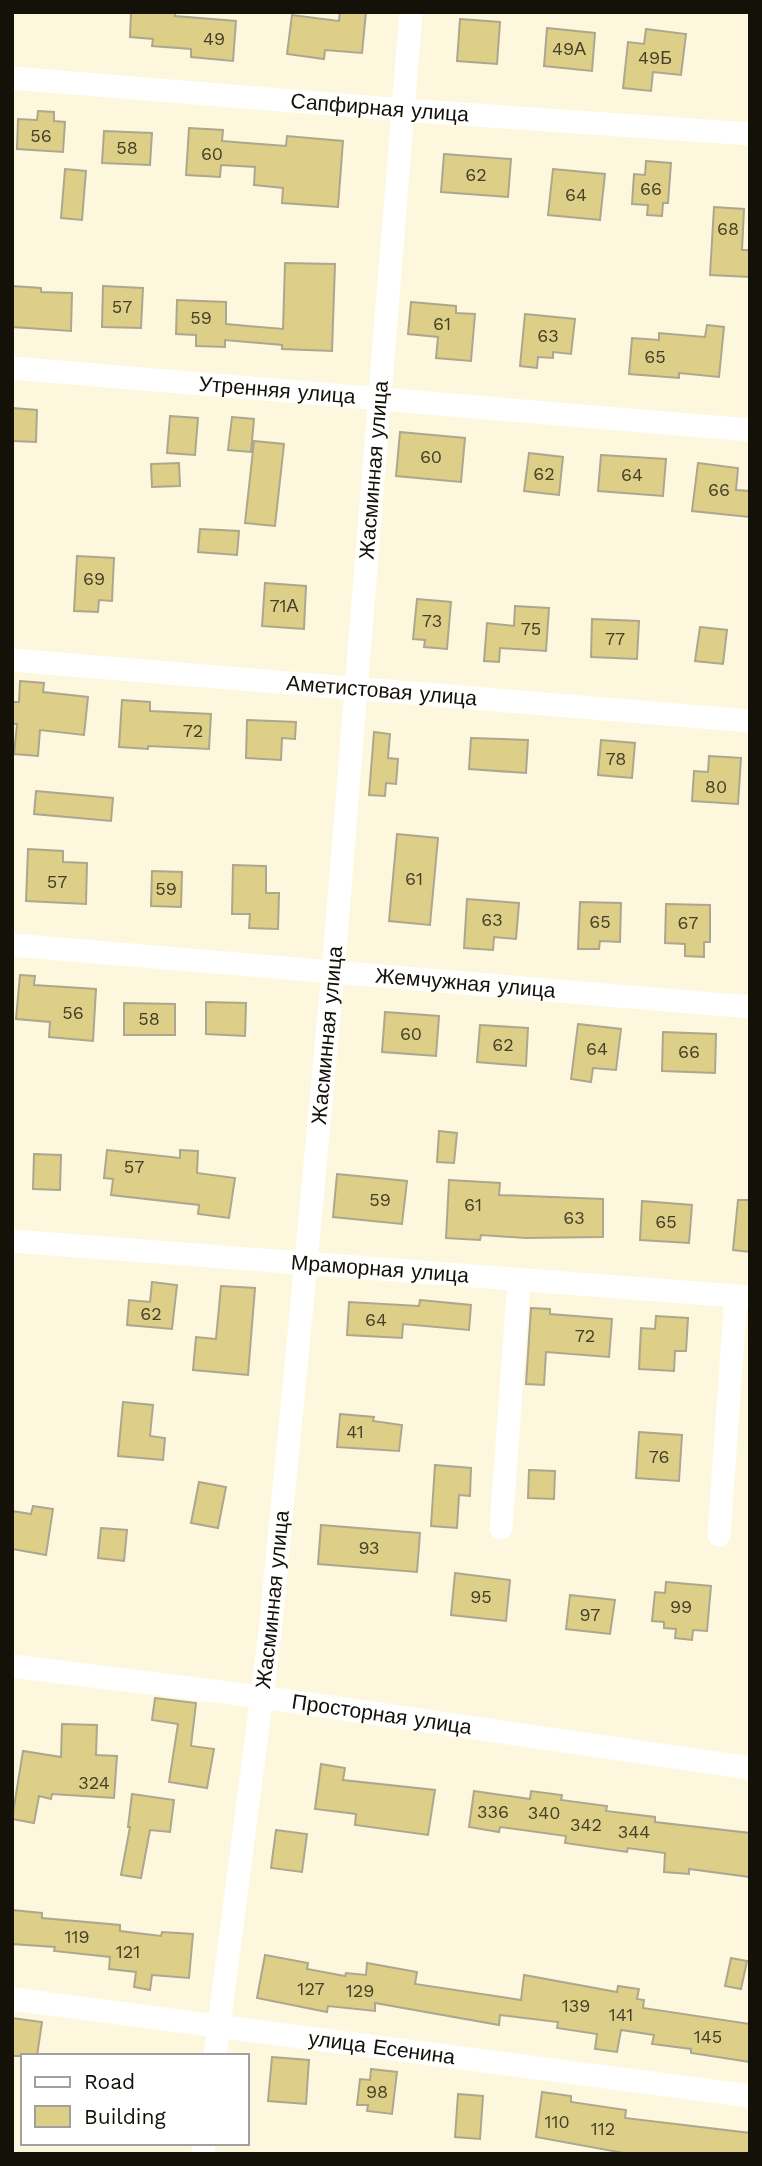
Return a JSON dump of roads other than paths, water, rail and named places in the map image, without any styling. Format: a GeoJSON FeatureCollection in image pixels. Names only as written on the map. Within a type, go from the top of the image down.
{"type":"FeatureCollection","features":[{"type":"Feature","properties":{"kind":"street","name":"Жасминная улица"},"geometry":{"type":"LineString","coordinates":[[215,2054],[262,1697],[306,1264],[333,972],[411,12]]}},
{"type":"Feature","properties":{"kind":"street","name":"Сапфирная улица"},"geometry":{"type":"LineString","coordinates":[[12,78],[403,110],[750,134]]}},
{"type":"Feature","properties":{"kind":"street","name":"Утренняя улица"},"geometry":{"type":"LineString","coordinates":[[12,368],[750,430]]}},
{"type":"Feature","properties":{"kind":"street","name":"Аметистовая улица"},"geometry":{"type":"LineString","coordinates":[[12,660],[750,721]]}},
{"type":"Feature","properties":{"kind":"street","name":"Жемчужная улица"},"geometry":{"type":"LineString","coordinates":[[12,945],[750,1007]]}},
{"type":"Feature","properties":{"kind":"street","name":"Мраморная улица"},"geometry":{"type":"LineString","coordinates":[[12,1241],[743,1297]]}},
{"type":"Feature","properties":{"kind":"street"},"geometry":{"type":"LineString","coordinates":[[501,1528],[519,1280]]}},
{"type":"Feature","properties":{"kind":"street"},"geometry":{"type":"LineString","coordinates":[[719,1535],[743,1297]]}},
{"type":"Feature","properties":{"kind":"street","name":"Просторная улица"},"geometry":{"type":"LineString","coordinates":[[12,1666],[262,1697],[750,1768]]}},
{"type":"Feature","properties":{"kind":"street","name":"улица Есенина"},"geometry":{"type":"LineString","coordinates":[[12,1999],[750,2096]]}}]}
